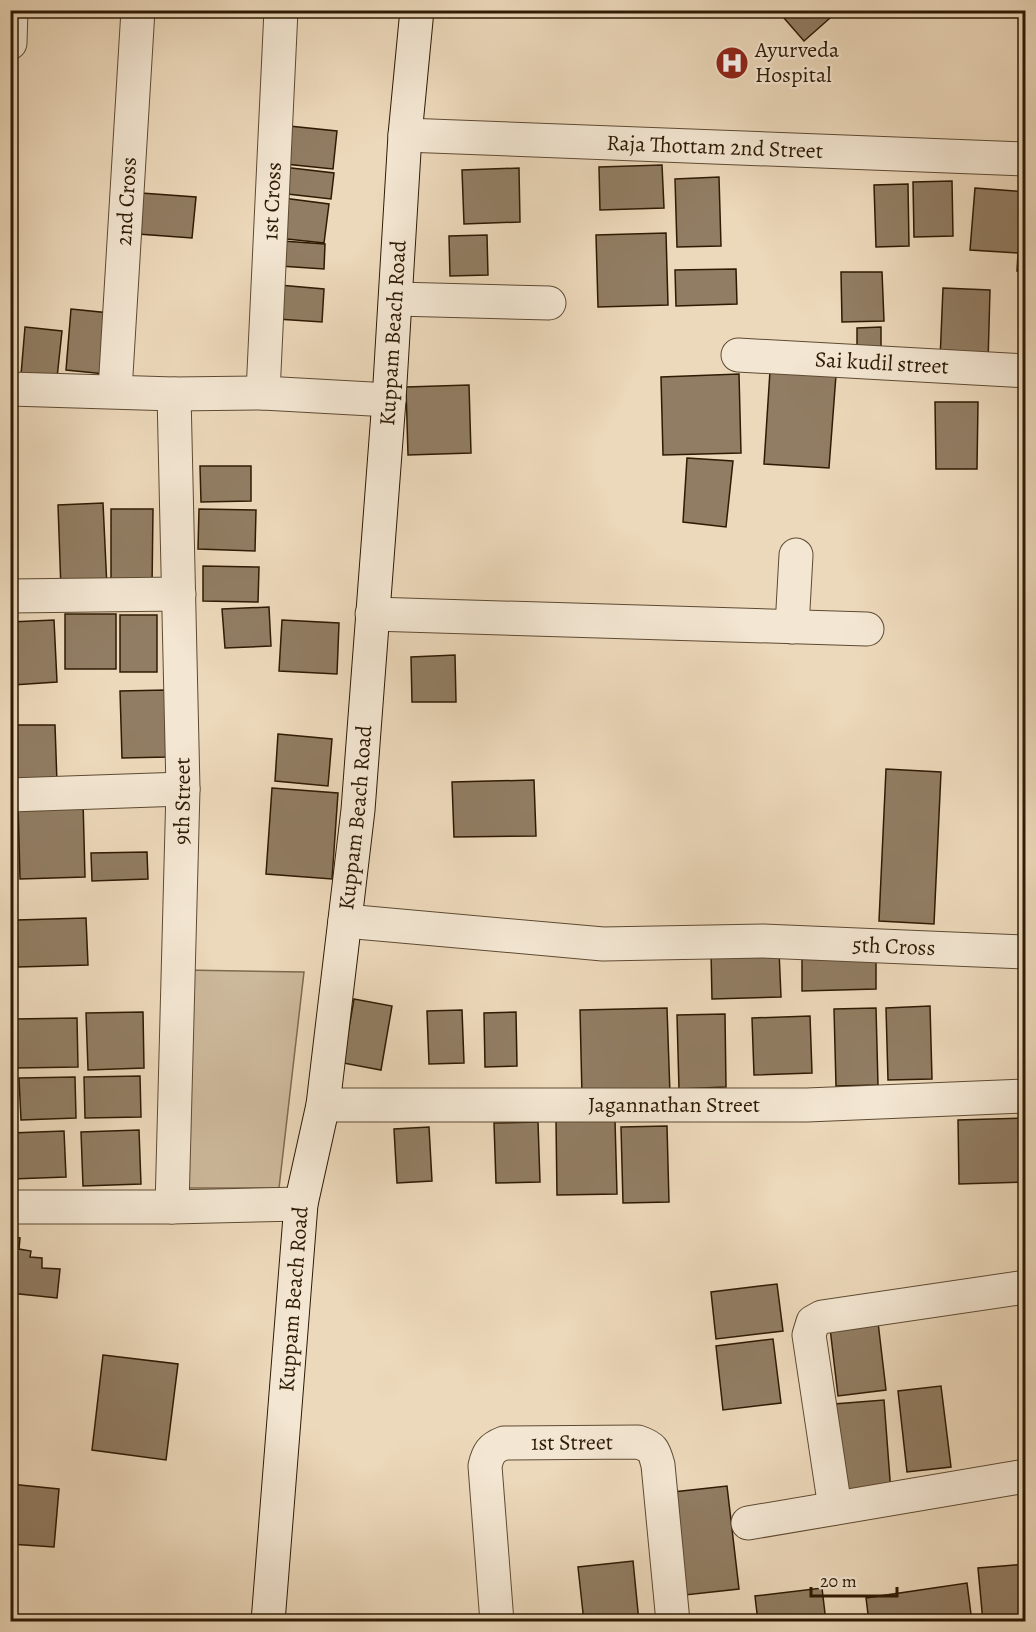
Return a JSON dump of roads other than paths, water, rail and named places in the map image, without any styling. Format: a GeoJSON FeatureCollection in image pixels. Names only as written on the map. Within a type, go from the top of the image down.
{"type":"FeatureCollection","features":[{"type":"Feature","properties":{"kind":"street"},"geometry":{"type":"LineString","coordinates":[[10,43],[11,10]]}},
{"type":"Feature","properties":{"kind":"street","name":"2nd Cross"},"geometry":{"type":"LineString","coordinates":[[115,391],[138,10]]}},
{"type":"Feature","properties":{"kind":"street","name":"1st Cross"},"geometry":{"type":"LineString","coordinates":[[263,393],[282,10]]}},
{"type":"Feature","properties":{"kind":"street","name":"Kuppam Beach Road"},"geometry":{"type":"LineString","coordinates":[[268,1622],[302,1203],[323,1105],[358,810],[389,400],[405,135],[417,10]]}},
{"type":"Feature","properties":{"kind":"street","name":"Raja Thottam 2nd Street"},"geometry":{"type":"LineString","coordinates":[[405,135],[1026,159]]}},
{"type":"Feature","properties":{"kind":"street"},"geometry":{"type":"LineString","coordinates":[[396,299],[549,303]]}},
{"type":"Feature","properties":{"kind":"street","name":"Sai kudil street"},"geometry":{"type":"LineString","coordinates":[[738,356],[1026,370]]}},
{"type":"Feature","properties":{"kind":"street"},"geometry":{"type":"LineString","coordinates":[[10,389],[174,394],[263,393],[389,400]]}},
{"type":"Feature","properties":{"kind":"street","name":"9th Street"},"geometry":{"type":"LineString","coordinates":[[172,1207],[183,789],[174,394]]}},
{"type":"Feature","properties":{"kind":"street"},"geometry":{"type":"LineString","coordinates":[[792,627],[796,555]]}},
{"type":"Feature","properties":{"kind":"street"},"geometry":{"type":"LineString","coordinates":[[10,596],[179,594]]}},
{"type":"Feature","properties":{"kind":"street"},"geometry":{"type":"LineString","coordinates":[[372,614],[867,629]]}},
{"type":"Feature","properties":{"kind":"street"},"geometry":{"type":"LineString","coordinates":[[10,795],[183,789]]}},
{"type":"Feature","properties":{"kind":"street","name":"5th Cross"},"geometry":{"type":"LineString","coordinates":[[345,921],[603,944],[763,941],[1026,952]]}},
{"type":"Feature","properties":{"kind":"street","name":"Jagannathan Street"},"geometry":{"type":"LineString","coordinates":[[323,1105],[807,1105],[1026,1096]]}},
{"type":"Feature","properties":{"kind":"street"},"geometry":{"type":"LineString","coordinates":[[10,1207],[172,1207],[302,1203]]}},
{"type":"Feature","properties":{"kind":"street"},"geometry":{"type":"LineString","coordinates":[[835,1508],[809,1335],[813,1323],[822,1317],[1026,1287]]}},
{"type":"Feature","properties":{"kind":"street","name":"1st Street"},"geometry":{"type":"LineString","coordinates":[[497,1622],[485,1466],[487,1454],[504,1443],[638,1442],[651,1447],[658,1465],[673,1622]]}},
{"type":"Feature","properties":{"kind":"street"},"geometry":{"type":"LineString","coordinates":[[748,1523],[1026,1476]]}},
{"type":"Feature","properties":{"kind":"place","name":"Ayurveda Hospital"},"geometry":{"type":"Point","coordinates":[732,63]}}]}
